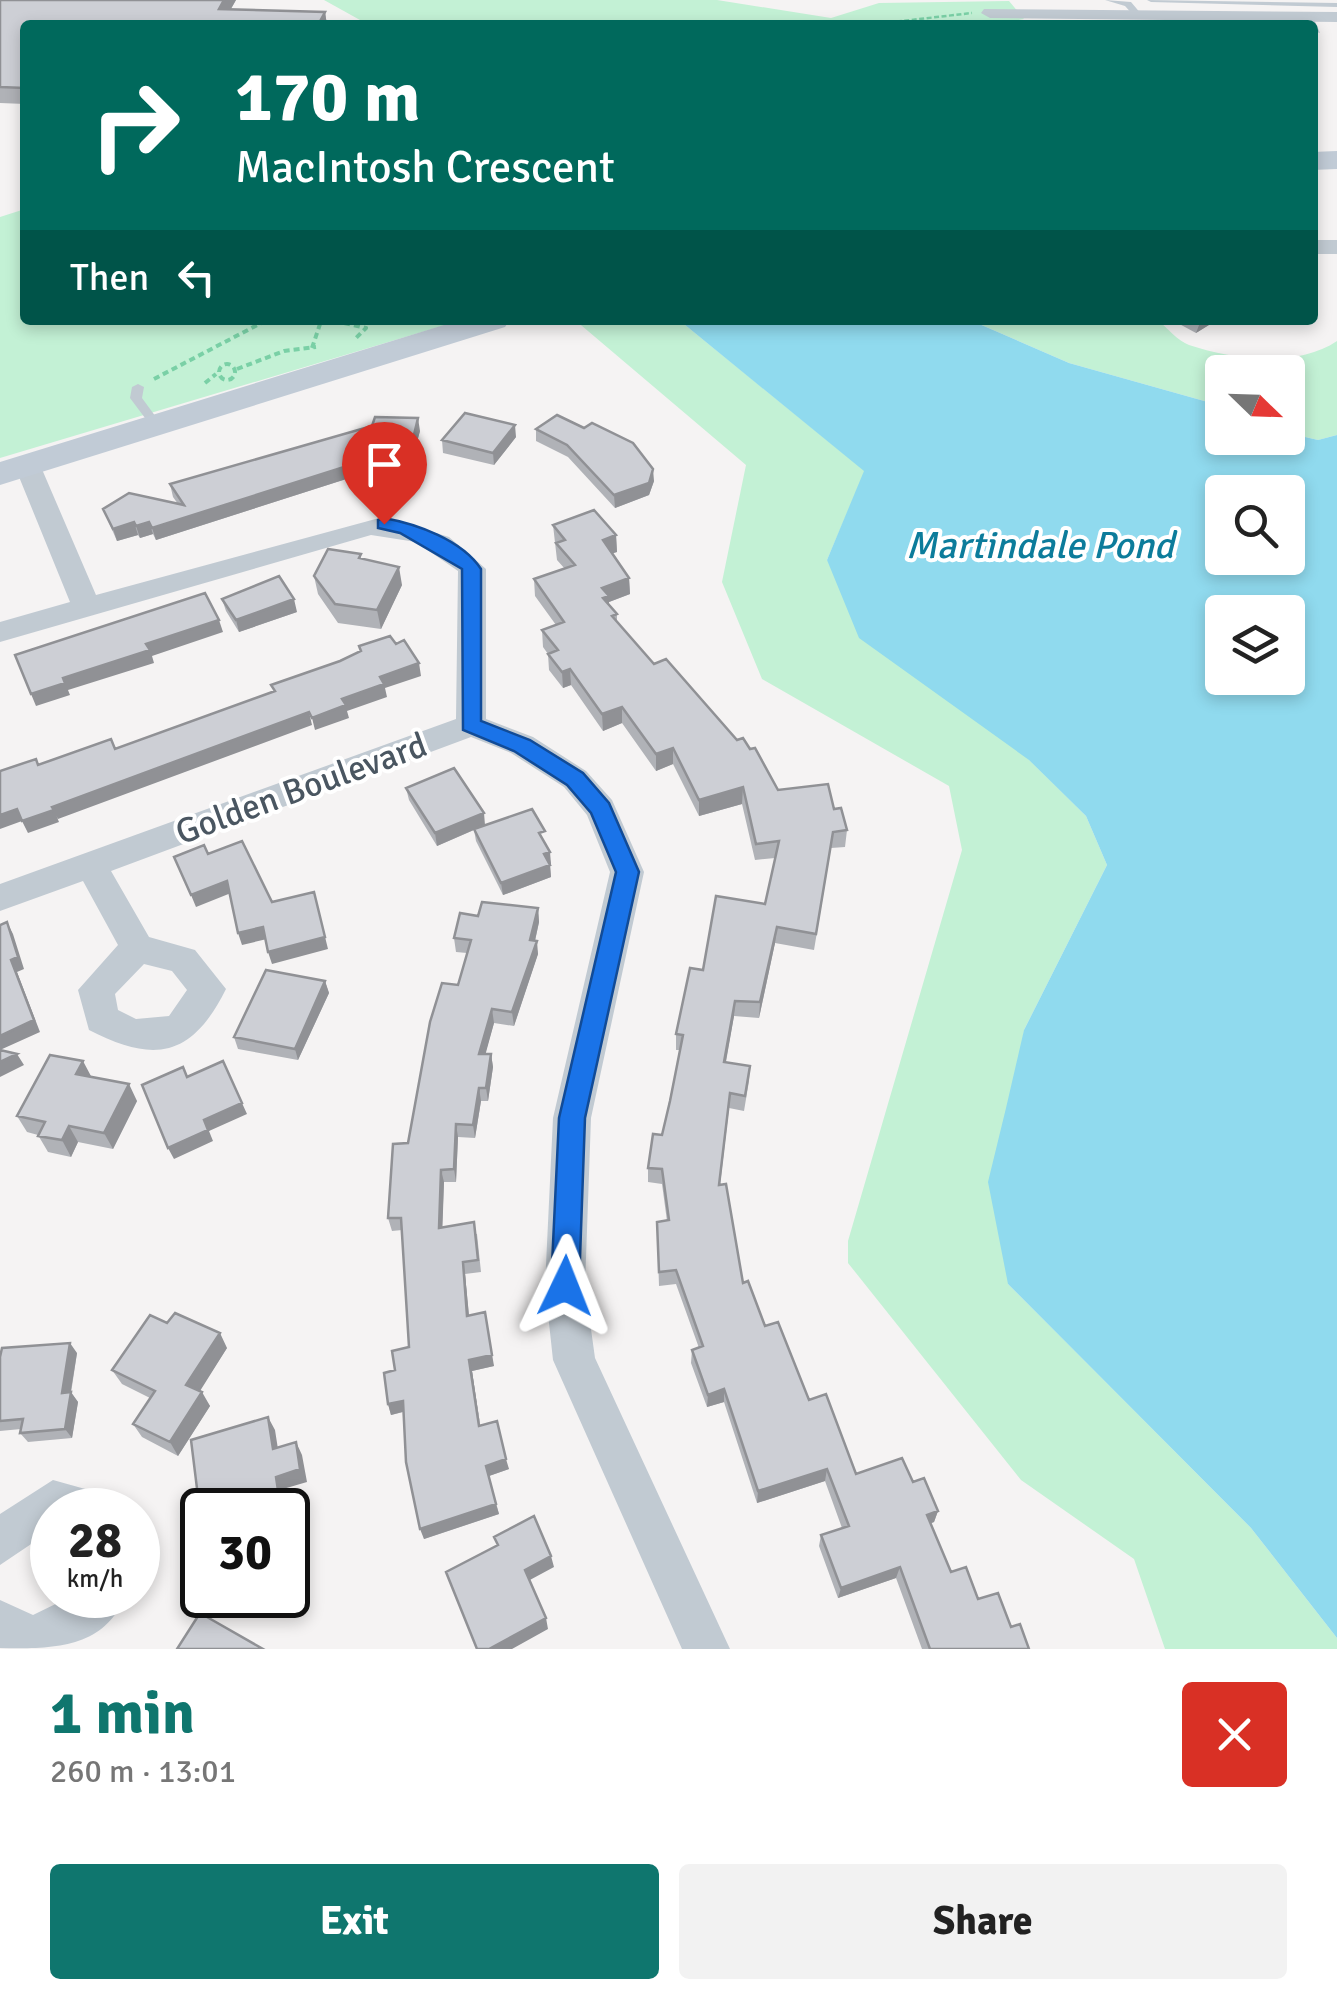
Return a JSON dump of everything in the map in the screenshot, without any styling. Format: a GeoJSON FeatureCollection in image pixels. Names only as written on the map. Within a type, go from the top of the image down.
{"type":"FeatureCollection","features":[{"type":"Feature","properties":{"kind":"main road"},"geometry":{"type":"LineString","coordinates":[[14,471],[158,428],[314,358],[470,325]]}},
{"type":"Feature","properties":{"kind":"street"},"geometry":{"type":"LineString","coordinates":[[990,13],[1235,20]]}},
{"type":"Feature","properties":{"kind":"street"},"geometry":{"type":"LineString","coordinates":[[14,471],[86,606]]}},
{"type":"Feature","properties":{"kind":"street"},"geometry":{"type":"LineString","coordinates":[[0,632],[370,528],[404,528],[464,558],[472,569],[471,725]]}},
{"type":"Feature","properties":{"kind":"street","name":"Golden Boulevard"},"geometry":{"type":"LineString","coordinates":[[0,898],[471,725],[522,745],[575,779],[601,809],[628,872],[572,1118],[565,1286],[574,1360],[706,1649]]}},
{"type":"Feature","properties":{"kind":"street"},"geometry":{"type":"LineString","coordinates":[[91,866],[137,948]]}},
{"type":"Feature","properties":{"kind":"street"},"geometry":{"type":"LineString","coordinates":[[0,1542],[30,1519]]}},
{"type":"Feature","properties":{"kind":"street"},"geometry":{"type":"LineString","coordinates":[[0,1622],[32,1639],[80,1618]]}},
{"type":"Feature","properties":{"kind":"lane"},"geometry":{"type":"LineString","coordinates":[[1109,0],[1128,4],[1138,15]]}},
{"type":"Feature","properties":{"kind":"lane"},"geometry":{"type":"LineString","coordinates":[[1151,0],[1337,4]]}},
{"type":"Feature","properties":{"kind":"lane"},"geometry":{"type":"LineString","coordinates":[[138,387],[136,398],[158,428]]}},
{"type":"Feature","properties":{"kind":"path"},"geometry":{"type":"LineString","coordinates":[[898,20],[935,14],[990,13]]}},
{"type":"Feature","properties":{"kind":"path"},"geometry":{"type":"LineString","coordinates":[[138,387],[257,325]]}},
{"type":"Feature","properties":{"kind":"path"},"geometry":{"type":"LineString","coordinates":[[237,368],[284,351],[314,358],[320,325]]}},
{"type":"Feature","properties":{"kind":"path"},"geometry":{"type":"LineString","coordinates":[[353,325],[366,328],[355,338]]}},
{"type":"Feature","properties":{"kind":"green space"},"geometry":{"type":"Polygon","coordinates":[[[324,0],[717,0],[831,18],[879,3],[1009,1],[1024,19],[1018,20],[360,20],[324,0]]]}},
{"type":"Feature","properties":{"kind":"green space"},"geometry":{"type":"Polygon","coordinates":[[[20,211],[20,325],[445,325],[0,458],[0,217],[20,211]]]}},
{"type":"Feature","properties":{"kind":"green space"},"geometry":{"type":"Polygon","coordinates":[[[581,325],[685,325],[865,471],[827,560],[1086,816],[1107,865],[1024,1030],[1008,1284],[1251,1528],[1337,1638],[1337,1649],[1165,1649],[1134,1559],[1021,1480],[848,1263],[848,1241],[962,850],[949,786],[762,679],[722,582],[746,465],[581,325]]]}},
{"type":"Feature","properties":{"kind":"green space"},"geometry":{"type":"Polygon","coordinates":[[[982,325],[1164,325],[1189,345],[1232,355],[1205,355],[1205,401],[1069,363],[982,325]]]}},
{"type":"Feature","properties":{"kind":"green space"},"geometry":{"type":"Polygon","coordinates":[[[1337,341],[1337,435],[1318,440],[1305,437],[1303,355],[1337,341]]]}},
{"type":"Feature","properties":{"kind":"water","name":"Martindale Pond"},"geometry":{"type":"Polygon","coordinates":[[[685,325],[982,325],[1069,363],[1205,401],[1205,455],[1305,455],[1305,437],[1318,440],[1337,435],[1337,1638],[1251,1528],[1008,1284],[988,1182],[1024,1030],[1107,865],[1086,816],[1029,760],[859,638],[827,560],[864,471],[685,325]]]}},
{"type":"Feature","properties":{"kind":"building"},"geometry":{"type":"Polygon","coordinates":[[[0,0],[224,0],[219,9],[325,12],[321,20],[20,20],[20,88],[0,87],[0,0]]]}},
{"type":"Feature","properties":{"kind":"building"},"geometry":{"type":"Polygon","coordinates":[[[465,413],[515,425],[493,453],[442,440],[465,413]]]}},
{"type":"Feature","properties":{"kind":"building"},"geometry":{"type":"Polygon","coordinates":[[[557,415],[584,428],[592,423],[633,443],[653,469],[649,483],[614,495],[567,445],[536,429],[557,415]]]}},
{"type":"Feature","properties":{"kind":"building"},"geometry":{"type":"Polygon","coordinates":[[[375,417],[418,418],[411,447],[354,446],[363,461],[152,528],[149,522],[136,526],[134,522],[113,529],[103,509],[129,493],[184,505],[170,484],[372,426],[375,417]]]}},
{"type":"Feature","properties":{"kind":"building"},"geometry":{"type":"Polygon","coordinates":[[[594,510],[616,535],[603,540],[629,578],[602,588],[609,596],[603,598],[617,614],[612,616],[654,664],[666,659],[737,740],[743,738],[750,749],[755,748],[778,790],[828,784],[834,809],[841,808],[847,830],[833,832],[816,934],[777,927],[760,1002],[735,1001],[724,1062],[750,1066],[745,1096],[730,1093],[719,1185],[726,1184],[743,1283],[748,1281],[765,1326],[778,1322],[809,1400],[826,1394],[856,1474],[902,1458],[913,1482],[924,1478],[938,1511],[927,1515],[951,1572],[966,1567],[978,1599],[998,1593],[1011,1627],[1020,1624],[1029,1649],[930,1649],[900,1567],[841,1588],[821,1535],[849,1526],[827,1469],[758,1491],[724,1389],[708,1395],[692,1350],[703,1346],[676,1270],[659,1272],[657,1222],[669,1220],[662,1169],[648,1168],[653,1134],[662,1135],[670,1101],[683,1035],[676,1034],[690,968],[703,970],[716,896],[765,904],[779,841],[756,844],[743,787],[699,800],[673,748],[656,754],[622,707],[602,714],[570,669],[562,672],[548,654],[558,650],[542,630],[564,622],[534,579],[575,565],[556,543],[565,540],[553,525],[594,510]]]}},
{"type":"Feature","properties":{"kind":"building"},"geometry":{"type":"Polygon","coordinates":[[[328,549],[361,554],[359,558],[399,567],[377,610],[335,604],[314,576],[328,549]]]}},
{"type":"Feature","properties":{"kind":"building"},"geometry":{"type":"Polygon","coordinates":[[[279,576],[294,599],[236,620],[222,599],[279,576]]]}},
{"type":"Feature","properties":{"kind":"building"},"geometry":{"type":"Polygon","coordinates":[[[205,593],[219,620],[146,644],[150,650],[63,678],[65,683],[31,694],[15,655],[205,593]]]}},
{"type":"Feature","properties":{"kind":"building"},"geometry":{"type":"Polygon","coordinates":[[[390,636],[396,644],[404,640],[419,663],[380,677],[384,684],[342,699],[346,705],[312,718],[309,712],[22,821],[17,809],[0,815],[0,771],[36,759],[38,765],[111,739],[115,749],[275,691],[271,685],[340,661],[361,651],[359,646],[390,636]]]}},
{"type":"Feature","properties":{"kind":"building"},"geometry":{"type":"Polygon","coordinates":[[[454,768],[484,813],[435,833],[406,788],[454,768]]]}},
{"type":"Feature","properties":{"kind":"building"},"geometry":{"type":"Polygon","coordinates":[[[532,809],[545,831],[539,833],[550,852],[544,854],[550,865],[501,883],[474,829],[532,809]]]}},
{"type":"Feature","properties":{"kind":"building"},"geometry":{"type":"Polygon","coordinates":[[[242,841],[272,902],[314,892],[325,937],[268,952],[263,927],[238,933],[227,881],[191,895],[174,857],[204,845],[208,854],[242,841]]]}},
{"type":"Feature","properties":{"kind":"building"},"geometry":{"type":"Polygon","coordinates":[[[482,902],[538,908],[530,940],[537,941],[512,1012],[492,1009],[479,1054],[491,1054],[486,1088],[479,1088],[473,1125],[456,1124],[454,1169],[441,1170],[439,1228],[474,1222],[478,1260],[463,1262],[467,1316],[485,1312],[492,1355],[469,1360],[479,1426],[497,1421],[506,1459],[486,1466],[496,1504],[420,1529],[406,1462],[403,1401],[388,1404],[384,1373],[395,1370],[392,1351],[409,1347],[401,1218],[388,1218],[393,1144],[408,1143],[430,1022],[442,983],[458,985],[471,940],[454,938],[460,913],[478,916],[482,902]]]}},
{"type":"Feature","properties":{"kind":"building"},"geometry":{"type":"Polygon","coordinates":[[[7,922],[18,957],[11,960],[34,1020],[0,1036],[0,925],[7,922]]]}},
{"type":"Feature","properties":{"kind":"building"},"geometry":{"type":"Polygon","coordinates":[[[266,970],[325,981],[295,1049],[234,1037],[266,970]]]}},
{"type":"Feature","properties":{"kind":"building"},"geometry":{"type":"Polygon","coordinates":[[[0,1050],[17,1054],[0,1062],[0,1050]]]}},
{"type":"Feature","properties":{"kind":"building"},"geometry":{"type":"Polygon","coordinates":[[[50,1055],[83,1061],[76,1074],[129,1084],[104,1133],[69,1126],[62,1140],[38,1136],[45,1122],[17,1116],[50,1055]]]}},
{"type":"Feature","properties":{"kind":"building"},"geometry":{"type":"Polygon","coordinates":[[[223,1061],[242,1103],[204,1120],[208,1130],[168,1148],[142,1085],[183,1067],[187,1077],[223,1061]]]}},
{"type":"Feature","properties":{"kind":"building"},"geometry":{"type":"Polygon","coordinates":[[[175,1313],[220,1333],[186,1385],[202,1392],[170,1442],[133,1424],[155,1391],[112,1370],[150,1315],[167,1323],[175,1313]]]}},
{"type":"Feature","properties":{"kind":"building"},"geometry":{"type":"Polygon","coordinates":[[[70,1343],[62,1393],[71,1392],[65,1429],[20,1433],[23,1419],[0,1421],[2,1348],[70,1343]]]}},
{"type":"Feature","properties":{"kind":"building"},"geometry":{"type":"Polygon","coordinates":[[[268,1417],[273,1449],[296,1442],[300,1469],[276,1477],[278,1488],[197,1488],[191,1440],[268,1417]]]}},
{"type":"Feature","properties":{"kind":"building"},"geometry":{"type":"Polygon","coordinates":[[[534,1516],[551,1556],[525,1570],[546,1618],[489,1649],[477,1649],[446,1572],[498,1545],[494,1537],[534,1516]]]}},
{"type":"Feature","properties":{"kind":"building"},"geometry":{"type":"Polygon","coordinates":[[[197,1618],[209,1618],[263,1649],[177,1649],[197,1618]]]}},
{"type":"Feature","properties":{"kind":"route"},"geometry":{"type":"LineString","coordinates":[[384,524],[404,528],[464,558],[472,569],[471,725],[522,745],[575,779],[601,809],[628,872],[572,1118],[565,1286]]}}]}
